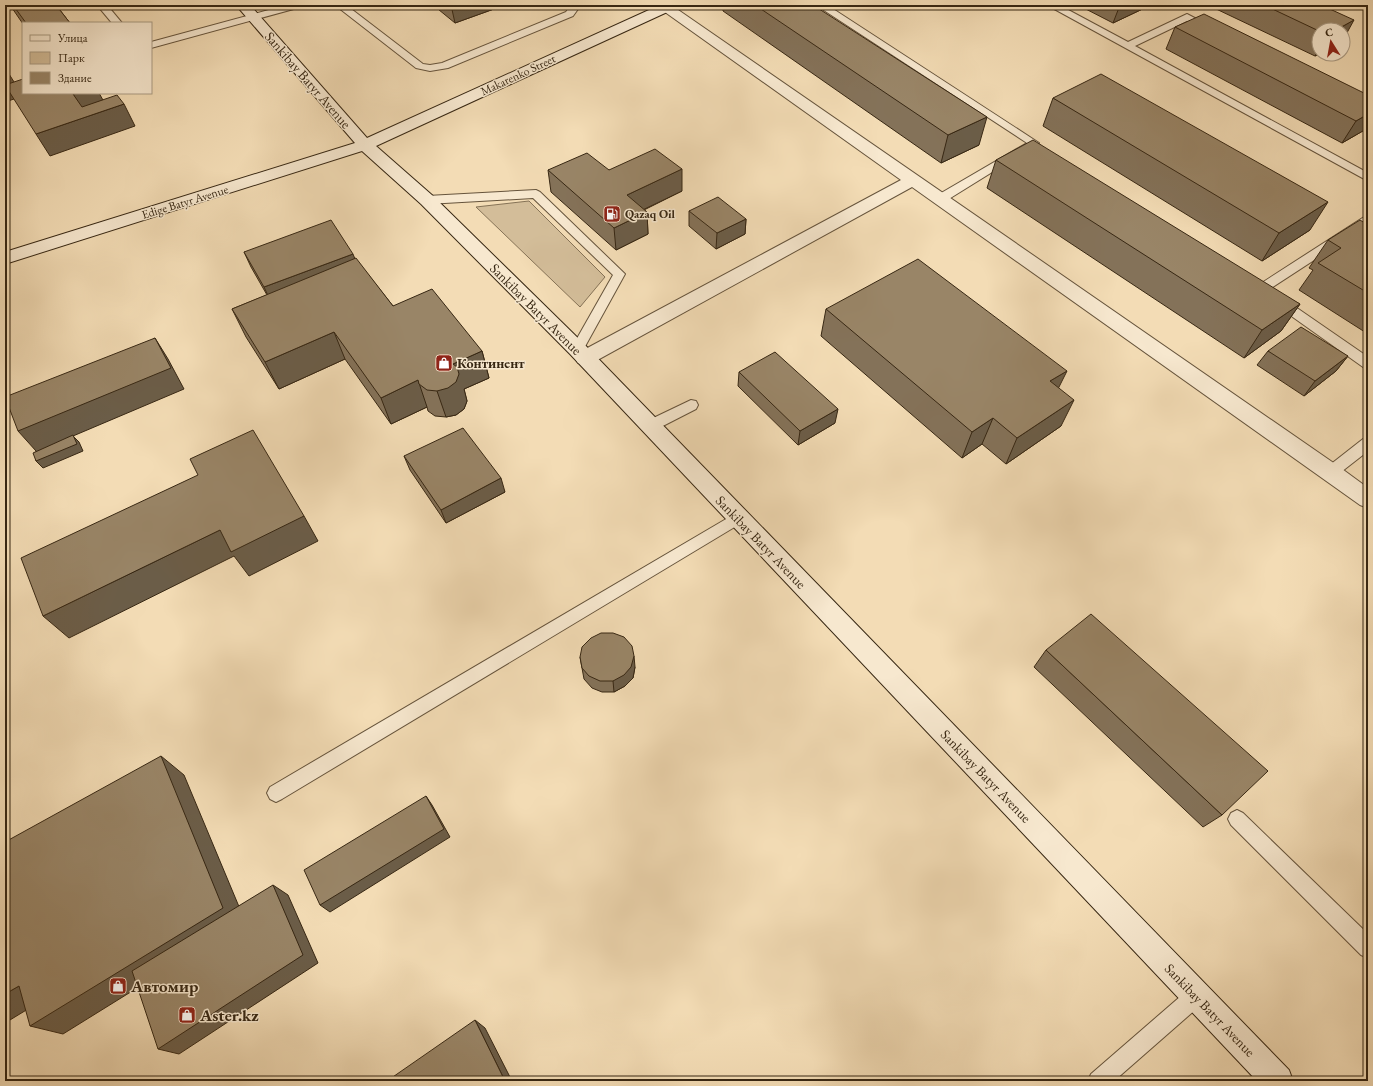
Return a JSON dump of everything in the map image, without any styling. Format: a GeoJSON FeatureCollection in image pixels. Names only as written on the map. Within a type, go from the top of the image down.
{"type":"FeatureCollection","features":[{"type":"Feature","properties":{"kind":"street","name":"Makarenko Street"},"geometry":{"type":"LineString","coordinates":[[365,145],[666,6]]}},
{"type":"Feature","properties":{"kind":"street"},"geometry":{"type":"LineString","coordinates":[[666,6],[1331,472],[1368,500]]}},
{"type":"Feature","properties":{"kind":"street","name":"Sankibay Batyr Avenue"},"geometry":{"type":"LineString","coordinates":[[248,11],[365,145],[427,200],[581,354],[1278,1081]]}},
{"type":"Feature","properties":{"kind":"street","name":"Edige Batyr Avenue"},"geometry":{"type":"LineString","coordinates":[[5,258],[365,145]]}},
{"type":"Feature","properties":{"kind":"street"},"geometry":{"type":"LineString","coordinates":[[581,354],[913,180]]}},
{"type":"Feature","properties":{"kind":"lane"},"geometry":{"type":"LineString","coordinates":[[102,5],[116,22]]}},
{"type":"Feature","properties":{"kind":"lane"},"geometry":{"type":"LineString","coordinates":[[152,45],[248,11],[298,5]]}},
{"type":"Feature","properties":{"kind":"lane"},"geometry":{"type":"LineString","coordinates":[[340,5],[420,66],[430,68],[444,66],[570,14],[573,9],[571,5]]}},
{"type":"Feature","properties":{"kind":"lane"},"geometry":{"type":"LineString","coordinates":[[821,5],[1037,145],[940,198]]}},
{"type":"Feature","properties":{"kind":"lane"},"geometry":{"type":"LineString","coordinates":[[1052,5],[1368,178]]}},
{"type":"Feature","properties":{"kind":"lane"},"geometry":{"type":"LineString","coordinates":[[1128,46],[1187,17],[1215,31]]}},
{"type":"Feature","properties":{"kind":"lane"},"geometry":{"type":"LineString","coordinates":[[427,200],[536,194],[619,274],[581,354]]}},
{"type":"Feature","properties":{"kind":"lane"},"geometry":{"type":"LineString","coordinates":[[1368,220],[1257,287],[1368,364]]}},
{"type":"Feature","properties":{"kind":"lane"},"geometry":{"type":"LineString","coordinates":[[650,426],[692,405]]}},
{"type":"Feature","properties":{"kind":"lane"},"geometry":{"type":"LineString","coordinates":[[1331,472],[1368,443]]}},
{"type":"Feature","properties":{"kind":"lane"},"geometry":{"type":"LineString","coordinates":[[276,794],[738,518]]}},
{"type":"Feature","properties":{"kind":"lane"},"geometry":{"type":"LineString","coordinates":[[1237,819],[1368,948]]}},
{"type":"Feature","properties":{"kind":"lane"},"geometry":{"type":"LineString","coordinates":[[1098,1081],[1196,996]]}},
{"type":"Feature","properties":{"kind":"green space"},"geometry":{"type":"Polygon","coordinates":[[[529,201],[605,277],[580,307],[476,207],[529,201]]]}},
{"type":"Feature","properties":{"kind":"building"},"geometry":{"type":"Polygon","coordinates":[[[13,5],[56,5],[69,22],[25,22],[13,5]]]}},
{"type":"Feature","properties":{"kind":"building"},"geometry":{"type":"Polygon","coordinates":[[[755,5],[813,5],[987,117],[948,135],[755,5]]]}},
{"type":"Feature","properties":{"kind":"building"},"geometry":{"type":"Polygon","coordinates":[[[1264,5],[1321,5],[1354,20],[1350,22],[1311,22],[1311,27],[1264,5]]]}},
{"type":"Feature","properties":{"kind":"building"},"geometry":{"type":"Polygon","coordinates":[[[1204,14],[1368,95],[1368,114],[1356,121],[1175,27],[1204,14]]]}},
{"type":"Feature","properties":{"kind":"building"},"geometry":{"type":"Polygon","coordinates":[[[5,68],[9,74],[5,76],[5,68]]]}},
{"type":"Feature","properties":{"kind":"building"},"geometry":{"type":"Polygon","coordinates":[[[1101,74],[1328,202],[1279,233],[1053,98],[1101,74]]]}},
{"type":"Feature","properties":{"kind":"building"},"geometry":{"type":"Polygon","coordinates":[[[22,79],[22,94],[73,94],[82,107],[117,95],[124,104],[36,134],[5,85],[22,79]]]}},
{"type":"Feature","properties":{"kind":"building"},"geometry":{"type":"Polygon","coordinates":[[[1033,140],[1300,304],[1262,330],[996,160],[1033,140]]]}},
{"type":"Feature","properties":{"kind":"building"},"geometry":{"type":"Polygon","coordinates":[[[655,149],[682,169],[627,195],[647,212],[614,228],[548,170],[587,153],[609,170],[655,149]]]}},
{"type":"Feature","properties":{"kind":"building"},"geometry":{"type":"Polygon","coordinates":[[[718,197],[746,219],[717,233],[689,211],[718,197]]]}},
{"type":"Feature","properties":{"kind":"building"},"geometry":{"type":"Polygon","coordinates":[[[331,220],[353,254],[264,287],[244,252],[331,220]]]}},
{"type":"Feature","properties":{"kind":"building"},"geometry":{"type":"Polygon","coordinates":[[[1360,220],[1368,225],[1368,293],[1318,263],[1341,248],[1328,240],[1360,220]]]}},
{"type":"Feature","properties":{"kind":"building"},"geometry":{"type":"Polygon","coordinates":[[[356,258],[393,306],[432,289],[482,351],[453,364],[457,367],[459,374],[456,382],[448,388],[437,391],[427,390],[419,384],[418,380],[381,398],[334,332],[265,362],[232,309],[356,258]]]}},
{"type":"Feature","properties":{"kind":"building"},"geometry":{"type":"Polygon","coordinates":[[[918,259],[1067,371],[1050,381],[1074,400],[1017,438],[993,418],[972,432],[826,309],[918,259]]]}},
{"type":"Feature","properties":{"kind":"building"},"geometry":{"type":"Polygon","coordinates":[[[1301,327],[1348,356],[1315,381],[1268,351],[1301,327]]]}},
{"type":"Feature","properties":{"kind":"building"},"geometry":{"type":"Polygon","coordinates":[[[155,338],[171,368],[18,431],[5,397],[155,338]]]}},
{"type":"Feature","properties":{"kind":"building"},"geometry":{"type":"Polygon","coordinates":[[[775,352],[838,409],[800,431],[739,372],[775,352]]]}},
{"type":"Feature","properties":{"kind":"building"},"geometry":{"type":"Polygon","coordinates":[[[463,428],[501,478],[441,510],[404,456],[463,428]]]}},
{"type":"Feature","properties":{"kind":"building"},"geometry":{"type":"Polygon","coordinates":[[[253,430],[304,516],[231,552],[220,530],[43,616],[21,558],[198,475],[190,459],[253,430]]]}},
{"type":"Feature","properties":{"kind":"building"},"geometry":{"type":"Polygon","coordinates":[[[73,435],[77,444],[36,461],[33,453],[73,435]]]}},
{"type":"Feature","properties":{"kind":"building"},"geometry":{"type":"Polygon","coordinates":[[[1091,614],[1268,771],[1222,815],[1046,650],[1091,614]]]}},
{"type":"Feature","properties":{"kind":"building"},"geometry":{"type":"Polygon","coordinates":[[[601,633],[613,633],[624,637],[632,646],[634,656],[631,667],[624,675],[613,681],[600,681],[589,676],[582,668],[580,657],[582,647],[591,638],[601,633]]]}},
{"type":"Feature","properties":{"kind":"building"},"geometry":{"type":"Polygon","coordinates":[[[161,756],[223,908],[30,1026],[19,986],[5,994],[5,842],[161,756]]]}},
{"type":"Feature","properties":{"kind":"building"},"geometry":{"type":"Polygon","coordinates":[[[426,796],[444,829],[320,905],[304,870],[426,796]]]}},
{"type":"Feature","properties":{"kind":"building"},"geometry":{"type":"Polygon","coordinates":[[[273,885],[303,955],[158,1049],[132,971],[273,885]]]}},
{"type":"Feature","properties":{"kind":"building"},"geometry":{"type":"Polygon","coordinates":[[[475,1020],[505,1081],[387,1081],[475,1020]]]}},
{"type":"Feature","properties":{"kind":"place","name":"Qazaq Oil"},"geometry":{"type":"Point","coordinates":[612,214]}},
{"type":"Feature","properties":{"kind":"place","name":"Континент"},"geometry":{"type":"Point","coordinates":[444,363]}},
{"type":"Feature","properties":{"kind":"place","name":"Автомир"},"geometry":{"type":"Point","coordinates":[118,986]}},
{"type":"Feature","properties":{"kind":"place","name":"Aster.kz"},"geometry":{"type":"Point","coordinates":[187,1015]}}]}
